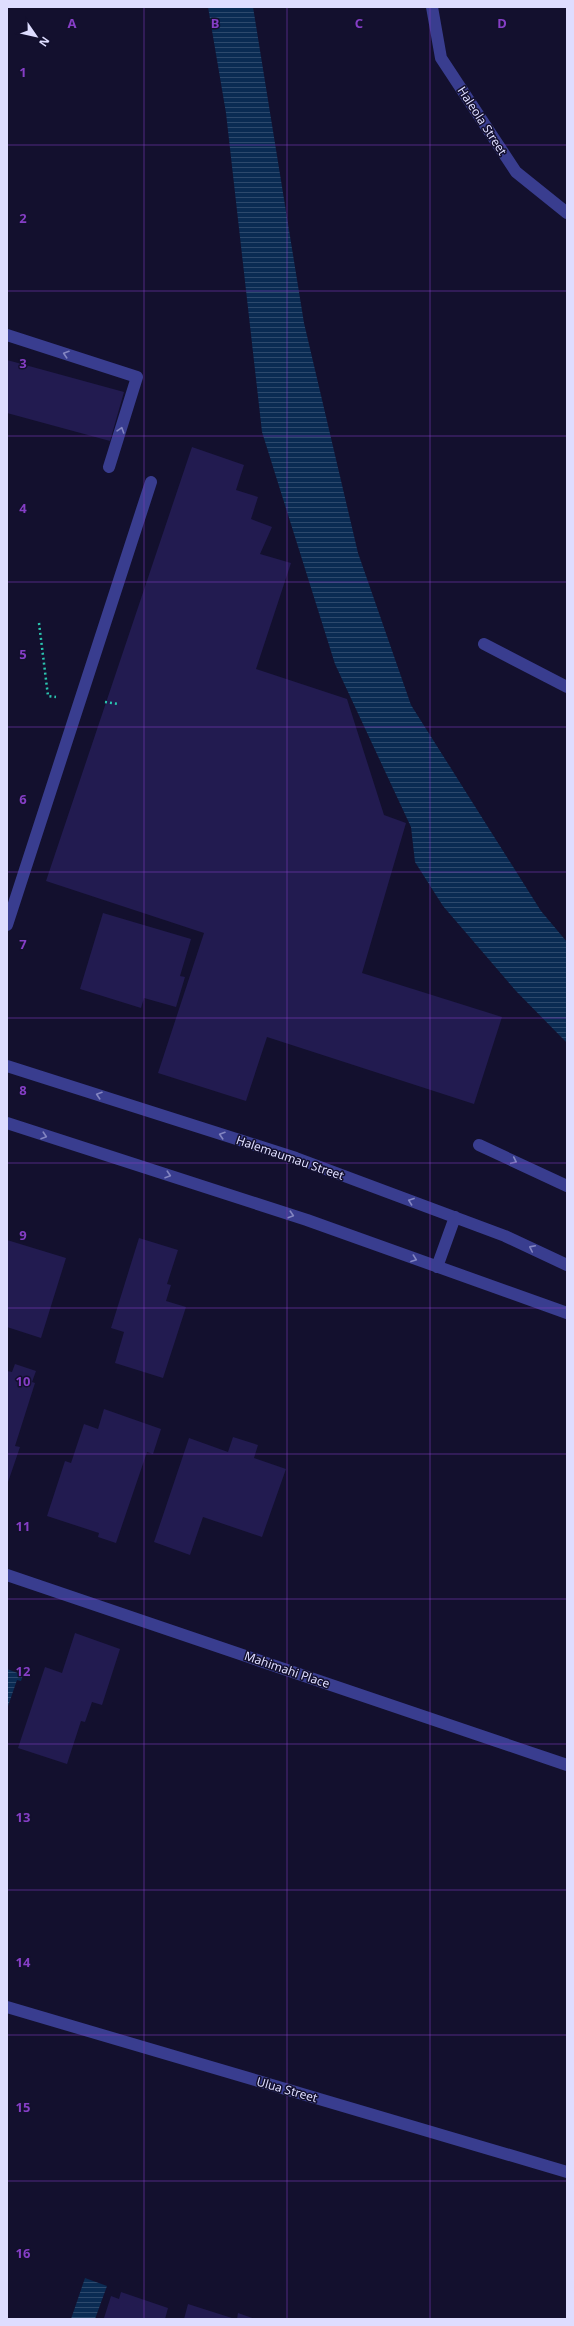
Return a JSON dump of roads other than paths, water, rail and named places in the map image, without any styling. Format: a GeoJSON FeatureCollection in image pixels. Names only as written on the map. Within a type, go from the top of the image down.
{"type":"FeatureCollection","features":[{"type":"Feature","properties":{"kind":"street","name":"Haleola Street"},"geometry":{"type":"LineString","coordinates":[[432,7],[441,58],[516,172],[567,213]]}},
{"type":"Feature","properties":{"kind":"street"},"geometry":{"type":"LineString","coordinates":[[7,335],[138,377],[109,467]]}},
{"type":"Feature","properties":{"kind":"street"},"geometry":{"type":"LineString","coordinates":[[7,924],[151,482]]}},
{"type":"Feature","properties":{"kind":"street"},"geometry":{"type":"LineString","coordinates":[[484,644],[567,687]]}},
{"type":"Feature","properties":{"kind":"street","name":"Halemaumau Street"},"geometry":{"type":"LineString","coordinates":[[7,1066],[296,1158],[505,1236],[567,1265]]}},
{"type":"Feature","properties":{"kind":"street"},"geometry":{"type":"LineString","coordinates":[[7,1124],[307,1220],[567,1313]]}},
{"type":"Feature","properties":{"kind":"street"},"geometry":{"type":"LineString","coordinates":[[478,1145],[567,1186]]}},
{"type":"Feature","properties":{"kind":"street"},"geometry":{"type":"LineString","coordinates":[[437,1267],[455,1217]]}},
{"type":"Feature","properties":{"kind":"street","name":"Mahimahi Place"},"geometry":{"type":"LineString","coordinates":[[7,1575],[567,1765]]}},
{"type":"Feature","properties":{"kind":"street","name":"Ulua Street"},"geometry":{"type":"LineString","coordinates":[[7,2007],[567,2172]]}},
{"type":"Feature","properties":{"kind":"water"},"geometry":{"type":"Polygon","coordinates":[[[208,7],[253,7],[304,323],[358,553],[411,705],[541,911],[567,942],[567,1043],[516,991],[443,906],[415,862],[411,827],[335,664],[262,432],[226,113],[208,7]]]}},
{"type":"Feature","properties":{"kind":"water"},"geometry":{"type":"Polygon","coordinates":[[[7,1669],[23,1675],[21,1681],[17,1680],[7,1709],[7,1669]]]}},
{"type":"Feature","properties":{"kind":"water"},"geometry":{"type":"Polygon","coordinates":[[[85,2278],[107,2286],[95,2319],[71,2319],[85,2278]]]}}]}
